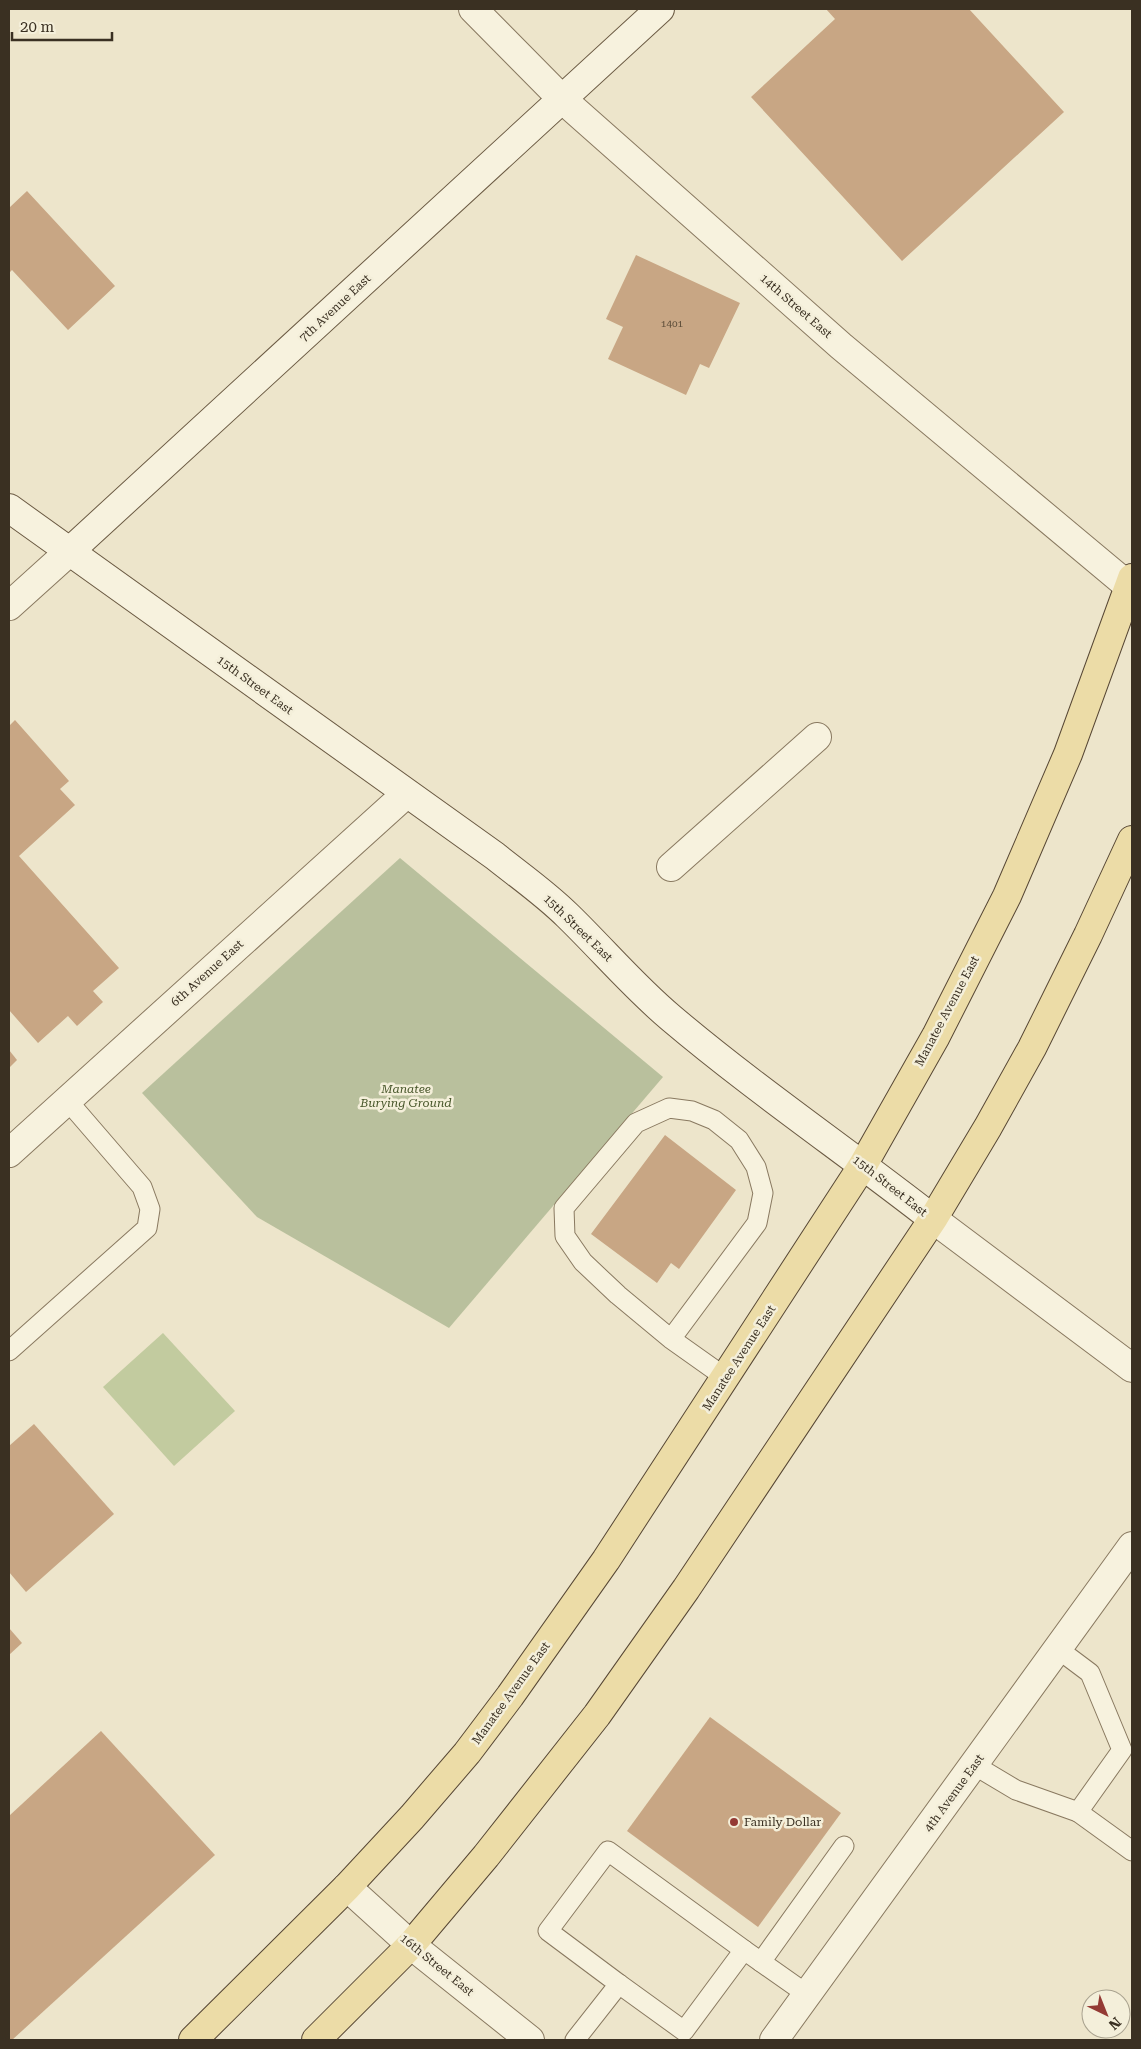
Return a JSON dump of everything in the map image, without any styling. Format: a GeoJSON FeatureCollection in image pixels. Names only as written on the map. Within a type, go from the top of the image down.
{"type":"FeatureCollection","features":[{"type":"Feature","properties":{"kind":"main road","name":"Manatee Avenue East"},"geometry":{"type":"LineString","coordinates":[[193,2040],[347,1887],[412,1817],[467,1753],[510,1696],[606,1560],[726,1378],[863,1165],[936,1036],[1007,896],[1068,754],[1131,584]]}},
{"type":"Feature","properties":{"kind":"main road"},"geometry":{"type":"LineString","coordinates":[[316,2040],[411,1945],[486,1856],[597,1715],[686,1589],[933,1219],[988,1127],[1032,1048],[1132,840]]}},
{"type":"Feature","properties":{"kind":"street","name":"14th Street East"},"geometry":{"type":"LineString","coordinates":[[473,9],[562,99],[841,346],[1131,584]]}},
{"type":"Feature","properties":{"kind":"street","name":"7th Avenue East"},"geometry":{"type":"LineString","coordinates":[[9,606],[660,9]]}},
{"type":"Feature","properties":{"kind":"street","name":"15th Street East"},"geometry":{"type":"LineString","coordinates":[[9,508],[495,856],[568,916],[624,974],[669,1016],[722,1060],[1132,1368]]}},
{"type":"Feature","properties":{"kind":"street"},"geometry":{"type":"LineString","coordinates":[[671,867],[818,737]]}},
{"type":"Feature","properties":{"kind":"street","name":"6th Avenue East"},"geometry":{"type":"LineString","coordinates":[[9,1153],[406,794]]}},
{"type":"Feature","properties":{"kind":"street","name":"4th Avenue East"},"geometry":{"type":"LineString","coordinates":[[774,2040],[1132,1546]]}},
{"type":"Feature","properties":{"kind":"street","name":"16th Street East"},"geometry":{"type":"LineString","coordinates":[[347,1887],[411,1945],[530,2040]]}},
{"type":"Feature","properties":{"kind":"lane"},"geometry":{"type":"LineString","coordinates":[[9,1352],[147,1228],[150,1209],[142,1187],[67,1100]]}},
{"type":"Feature","properties":{"kind":"lane"},"geometry":{"type":"LineString","coordinates":[[671,1338],[758,1223],[763,1193],[756,1168],[739,1140],[714,1120],[692,1111],[669,1108],[636,1123],[564,1208],[565,1236],[583,1262],[618,1295],[671,1338],[726,1378]]}},
{"type":"Feature","properties":{"kind":"lane"},"geometry":{"type":"LineString","coordinates":[[1058,1649],[1090,1673],[1122,1750],[1078,1812]]}},
{"type":"Feature","properties":{"kind":"lane"},"geometry":{"type":"LineString","coordinates":[[974,1765],[1016,1790],[1078,1812],[1132,1851]]}},
{"type":"Feature","properties":{"kind":"lane"},"geometry":{"type":"LineString","coordinates":[[761,1962],[844,1846]]}},
{"type":"Feature","properties":{"kind":"lane"},"geometry":{"type":"LineString","coordinates":[[744,1950],[684,2031],[548,1931],[608,1851],[808,1995]]}},
{"type":"Feature","properties":{"kind":"lane"},"geometry":{"type":"LineString","coordinates":[[575,2040],[619,1984]]}},
{"type":"Feature","properties":{"kind":"green space","name":"Manatee Burying Ground"},"geometry":{"type":"Polygon","coordinates":[[[400,858],[663,1077],[449,1328],[257,1217],[142,1093],[400,858]]]}},
{"type":"Feature","properties":{"kind":"green space"},"geometry":{"type":"Polygon","coordinates":[[[163,1333],[235,1411],[174,1466],[103,1387],[163,1333]]]}},
{"type":"Feature","properties":{"kind":"building"},"geometry":{"type":"Polygon","coordinates":[[[826,9],[969,9],[1064,112],[902,261],[751,97],[835,19],[826,9]]]}},
{"type":"Feature","properties":{"kind":"building"},"geometry":{"type":"Polygon","coordinates":[[[27,191],[115,286],[68,330],[12,270],[9,273],[9,208],[27,191]]]}},
{"type":"Feature","properties":{"kind":"building"},"geometry":{"type":"Polygon","coordinates":[[[636,255],[740,303],[709,368],[700,364],[686,395],[608,359],[623,327],[606,319],[636,255]]]}},
{"type":"Feature","properties":{"kind":"building"},"geometry":{"type":"Polygon","coordinates":[[[15,720],[69,781],[60,789],[75,805],[19,856],[119,968],[93,991],[103,1002],[77,1026],[68,1016],[38,1043],[9,1010],[9,726],[15,720]]]}},
{"type":"Feature","properties":{"kind":"building"},"geometry":{"type":"Polygon","coordinates":[[[9,1050],[17,1060],[9,1068],[9,1050]]]}},
{"type":"Feature","properties":{"kind":"building"},"geometry":{"type":"Polygon","coordinates":[[[665,1135],[736,1190],[679,1269],[671,1263],[657,1283],[591,1234],[665,1135]]]}},
{"type":"Feature","properties":{"kind":"building"},"geometry":{"type":"Polygon","coordinates":[[[34,1424],[114,1514],[26,1592],[9,1572],[9,1446],[34,1424]]]}},
{"type":"Feature","properties":{"kind":"building"},"geometry":{"type":"Polygon","coordinates":[[[9,1628],[22,1643],[9,1655],[9,1628]]]}},
{"type":"Feature","properties":{"kind":"building","name":"Family Dollar"},"geometry":{"type":"Polygon","coordinates":[[[710,1717],[841,1813],[758,1927],[627,1831],[710,1717]]]}},
{"type":"Feature","properties":{"kind":"building"},"geometry":{"type":"Polygon","coordinates":[[[101,1731],[215,1855],[12,2040],[9,2040],[9,1816],[101,1731]]]}},
{"type":"Feature","properties":{"kind":"place","name":"Family Dollar"},"geometry":{"type":"Point","coordinates":[734,1822]}}]}
